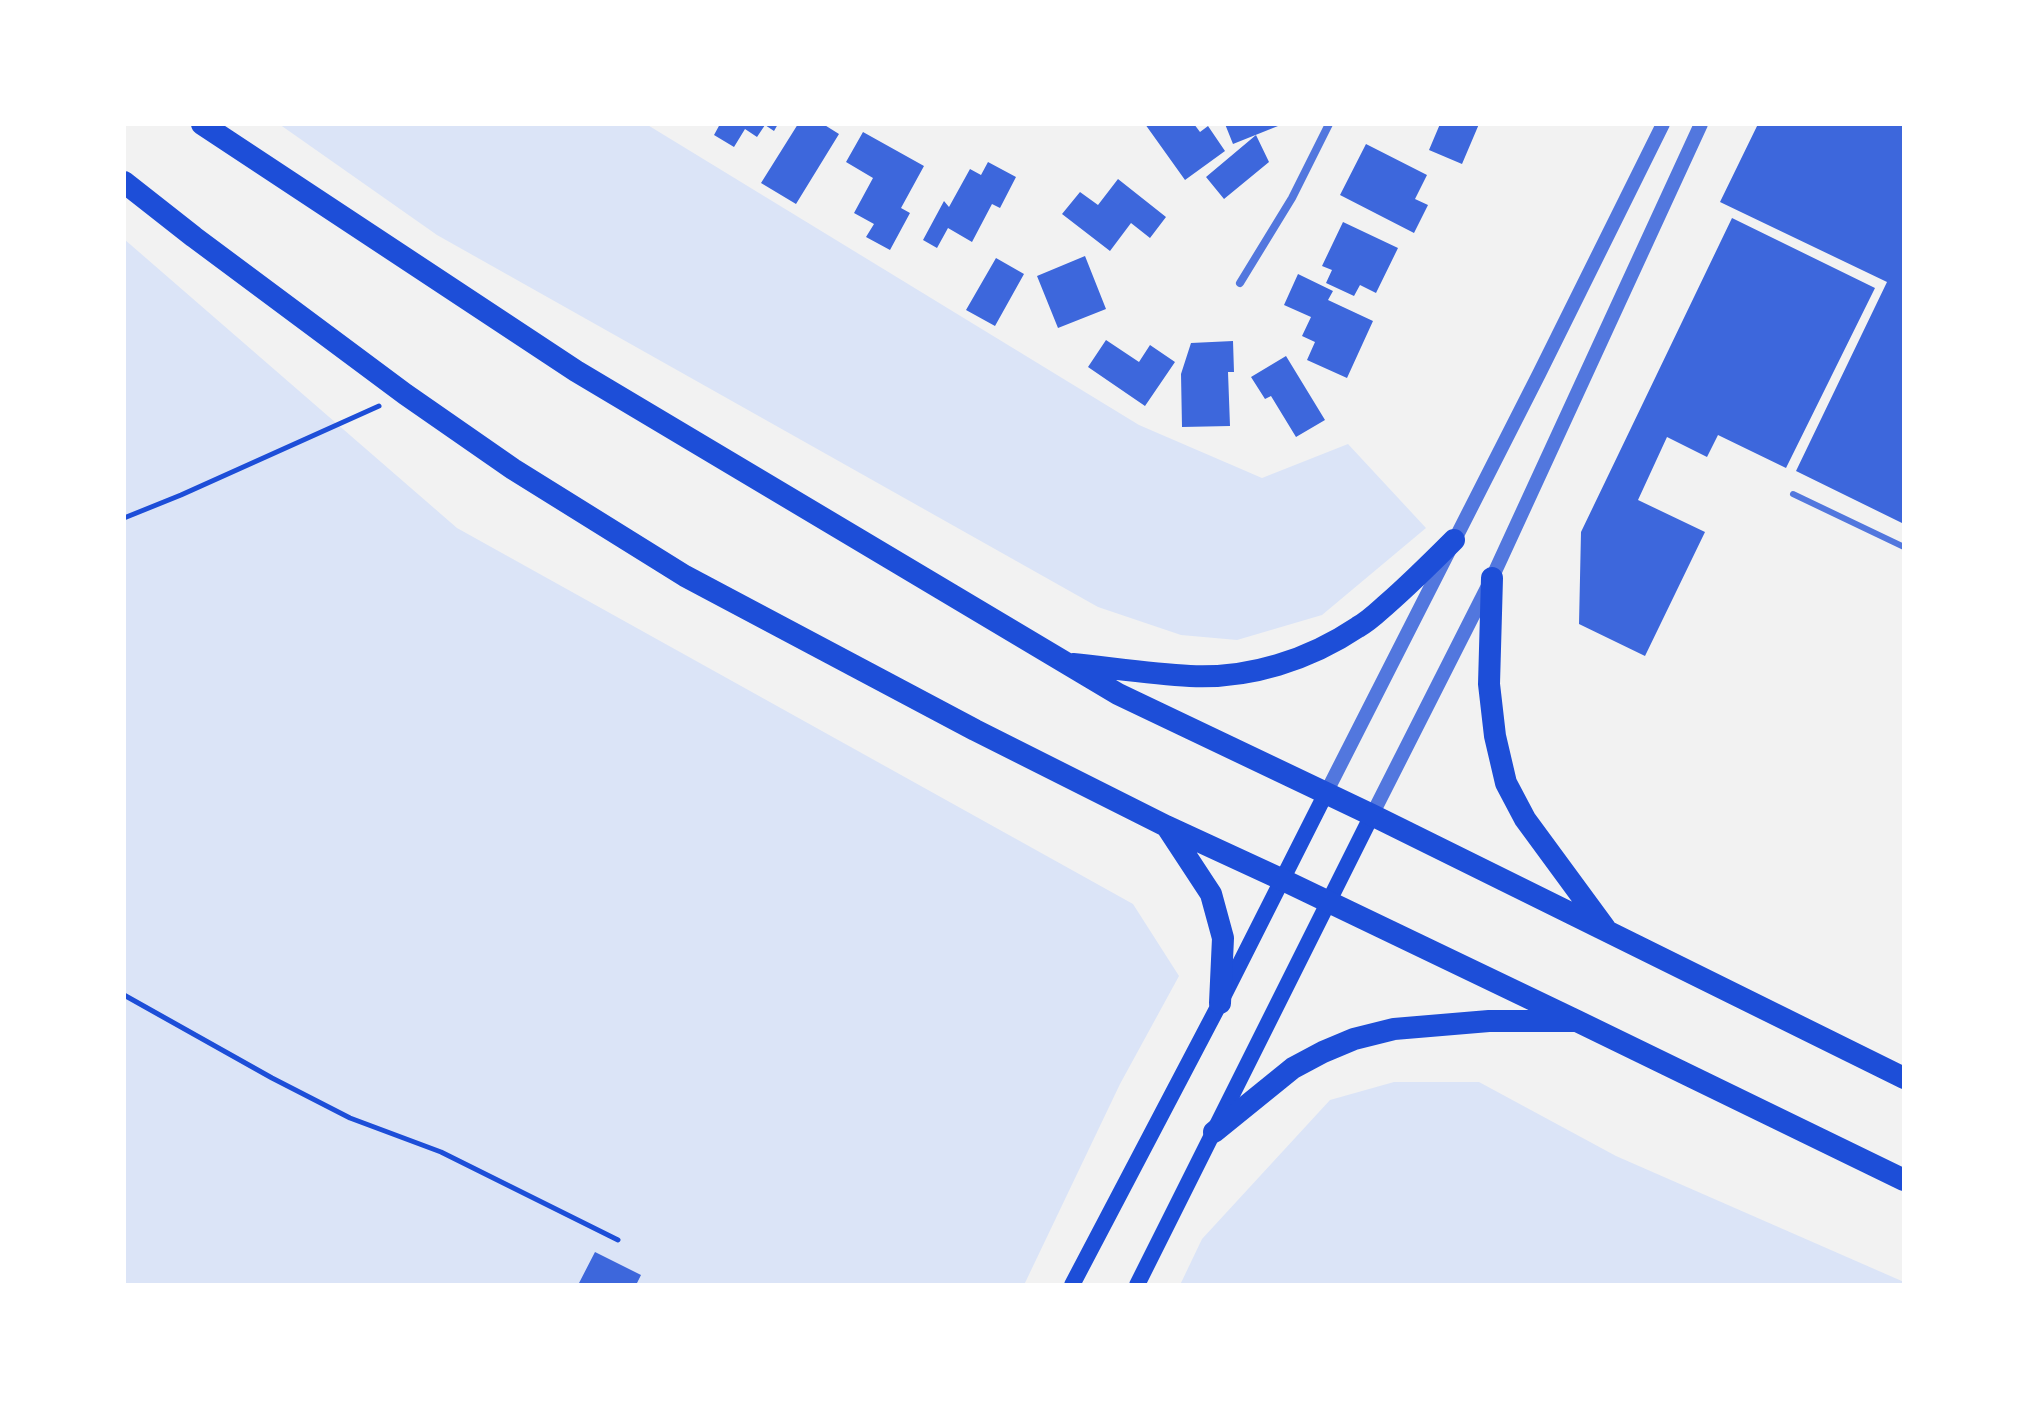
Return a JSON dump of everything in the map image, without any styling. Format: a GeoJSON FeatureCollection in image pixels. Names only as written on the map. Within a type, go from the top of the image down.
{"type":"FeatureCollection","features":[{"type":"Feature","properties":{"kind":"highway"},"geometry":{"type":"LineString","coordinates":[[202,124],[576,371],[1118,694],[1372,815],[1904,1078]]}},
{"type":"Feature","properties":{"kind":"highway"},"geometry":{"type":"LineString","coordinates":[[124,182],[405,394],[513,469],[685,576],[975,730],[1166,826],[1904,1180]]}},
{"type":"Feature","properties":{"kind":"highway"},"geometry":{"type":"LineString","coordinates":[[1068,664],[1191,676],[1258,670],[1292,660],[1321,649],[1361,626],[1454,540]]}},
{"type":"Feature","properties":{"kind":"highway"},"geometry":{"type":"LineString","coordinates":[[1492,578],[1489,684],[1495,736],[1506,783],[1525,819],[1607,931]]}},
{"type":"Feature","properties":{"kind":"highway"},"geometry":{"type":"LineString","coordinates":[[1166,826],[1211,894],[1223,938],[1220,1003]]}},
{"type":"Feature","properties":{"kind":"highway"},"geometry":{"type":"LineString","coordinates":[[1214,1132],[1293,1068],[1354,1039],[1394,1029],[1489,1021],[1577,1021]]}},
{"type":"Feature","properties":{"kind":"main road"},"geometry":{"type":"LineString","coordinates":[[1072,1285],[1326,793]]}},
{"type":"Feature","properties":{"kind":"main road"},"geometry":{"type":"LineString","coordinates":[[1137,1285],[1372,815]]}},
{"type":"Feature","properties":{"kind":"street"},"geometry":{"type":"LineString","coordinates":[[1240,283],[1292,198],[1329,124]]}},
{"type":"Feature","properties":{"kind":"street"},"geometry":{"type":"LineString","coordinates":[[1326,793],[1663,124]]}},
{"type":"Feature","properties":{"kind":"street"},"geometry":{"type":"LineString","coordinates":[[1372,815],[1492,578],[1701,124]]}},
{"type":"Feature","properties":{"kind":"lane"},"geometry":{"type":"LineString","coordinates":[[1793,494],[1904,547]]}},
{"type":"Feature","properties":{"kind":"path"},"geometry":{"type":"LineString","coordinates":[[124,518],[405,394]]}},
{"type":"Feature","properties":{"kind":"path"},"geometry":{"type":"LineString","coordinates":[[124,995],[350,1118],[441,1152],[618,1240]]}},
{"type":"Feature","properties":{"kind":"shaded area"},"geometry":{"type":"Polygon","coordinates":[[[279,124],[646,124],[1139,425],[1262,478],[1348,444],[1426,528],[1322,615],[1237,640],[1181,635],[1098,607],[437,235],[279,124]]]}},
{"type":"Feature","properties":{"kind":"shaded area"},"geometry":{"type":"Polygon","coordinates":[[[124,239],[457,528],[1133,904],[1179,976],[1120,1084],[1024,1285],[124,1285],[124,239]]]}},
{"type":"Feature","properties":{"kind":"shaded area"},"geometry":{"type":"Polygon","coordinates":[[[1394,1082],[1479,1082],[1616,1156],[1904,1282],[1904,1285],[1180,1285],[1202,1239],[1330,1100],[1394,1082]]]}},
{"type":"Feature","properties":{"kind":"building"},"geometry":{"type":"Polygon","coordinates":[[[720,124],[778,124],[774,131],[765,125],[757,137],[745,129],[734,147],[714,135],[720,124]]]}},
{"type":"Feature","properties":{"kind":"building"},"geometry":{"type":"Polygon","coordinates":[[[798,124],[823,124],[839,134],[796,204],[761,183],[798,124]]]}},
{"type":"Feature","properties":{"kind":"building"},"geometry":{"type":"Polygon","coordinates":[[[1145,124],[1194,124],[1200,132],[1208,126],[1225,151],[1185,180],[1145,124]]]}},
{"type":"Feature","properties":{"kind":"building"},"geometry":{"type":"Polygon","coordinates":[[[1225,124],[1283,124],[1233,144],[1225,124]]]}},
{"type":"Feature","properties":{"kind":"building"},"geometry":{"type":"Polygon","coordinates":[[[1440,124],[1479,124],[1462,164],[1429,150],[1440,124]]]}},
{"type":"Feature","properties":{"kind":"building"},"geometry":{"type":"Polygon","coordinates":[[[1758,124],[1904,124],[1904,524],[1796,471],[1887,282],[1720,202],[1758,124]]]}},
{"type":"Feature","properties":{"kind":"building"},"geometry":{"type":"Polygon","coordinates":[[[863,132],[924,166],[901,208],[910,213],[890,250],[866,237],[874,224],[854,213],[873,178],[846,162],[863,132]]]}},
{"type":"Feature","properties":{"kind":"building"},"geometry":{"type":"Polygon","coordinates":[[[1256,135],[1269,162],[1224,199],[1206,177],[1256,135]]]}},
{"type":"Feature","properties":{"kind":"building"},"geometry":{"type":"Polygon","coordinates":[[[1366,144],[1427,175],[1415,199],[1428,205],[1414,233],[1340,195],[1366,144]]]}},
{"type":"Feature","properties":{"kind":"building"},"geometry":{"type":"Polygon","coordinates":[[[988,162],[1016,177],[1000,208],[992,204],[972,242],[948,228],[937,248],[923,240],[944,201],[949,207],[970,169],[981,175],[988,162]]]}},
{"type":"Feature","properties":{"kind":"building"},"geometry":{"type":"Polygon","coordinates":[[[1118,179],[1166,217],[1150,238],[1131,223],[1110,251],[1062,214],[1080,192],[1098,205],[1118,179]]]}},
{"type":"Feature","properties":{"kind":"building"},"geometry":{"type":"Polygon","coordinates":[[[1732,218],[1875,288],[1786,468],[1718,435],[1707,457],[1667,437],[1638,500],[1705,532],[1645,656],[1579,624],[1581,532],[1732,218]]]}},
{"type":"Feature","properties":{"kind":"building"},"geometry":{"type":"Polygon","coordinates":[[[1343,222],[1398,248],[1376,293],[1360,285],[1354,296],[1326,283],[1332,270],[1322,266],[1343,222]]]}},
{"type":"Feature","properties":{"kind":"building"},"geometry":{"type":"Polygon","coordinates":[[[1085,256],[1106,309],[1058,328],[1037,276],[1085,256]]]}},
{"type":"Feature","properties":{"kind":"building"},"geometry":{"type":"Polygon","coordinates":[[[996,258],[1024,274],[995,326],[966,310],[996,258]]]}},
{"type":"Feature","properties":{"kind":"building"},"geometry":{"type":"Polygon","coordinates":[[[1298,274],[1333,291],[1328,300],[1373,321],[1347,378],[1307,360],[1315,342],[1302,336],[1311,317],[1284,305],[1298,274]]]}},
{"type":"Feature","properties":{"kind":"building"},"geometry":{"type":"Polygon","coordinates":[[[1106,340],[1139,362],[1150,345],[1175,362],[1145,406],[1088,367],[1106,340]]]}},
{"type":"Feature","properties":{"kind":"building"},"geometry":{"type":"Polygon","coordinates":[[[1233,341],[1234,372],[1228,372],[1230,426],[1182,427],[1181,374],[1191,343],[1233,341]]]}},
{"type":"Feature","properties":{"kind":"building"},"geometry":{"type":"Polygon","coordinates":[[[1286,356],[1325,420],[1296,437],[1271,396],[1265,399],[1251,377],[1286,356]]]}},
{"type":"Feature","properties":{"kind":"building"},"geometry":{"type":"Polygon","coordinates":[[[595,1252],[641,1275],[636,1285],[578,1285],[595,1252]]]}}]}
